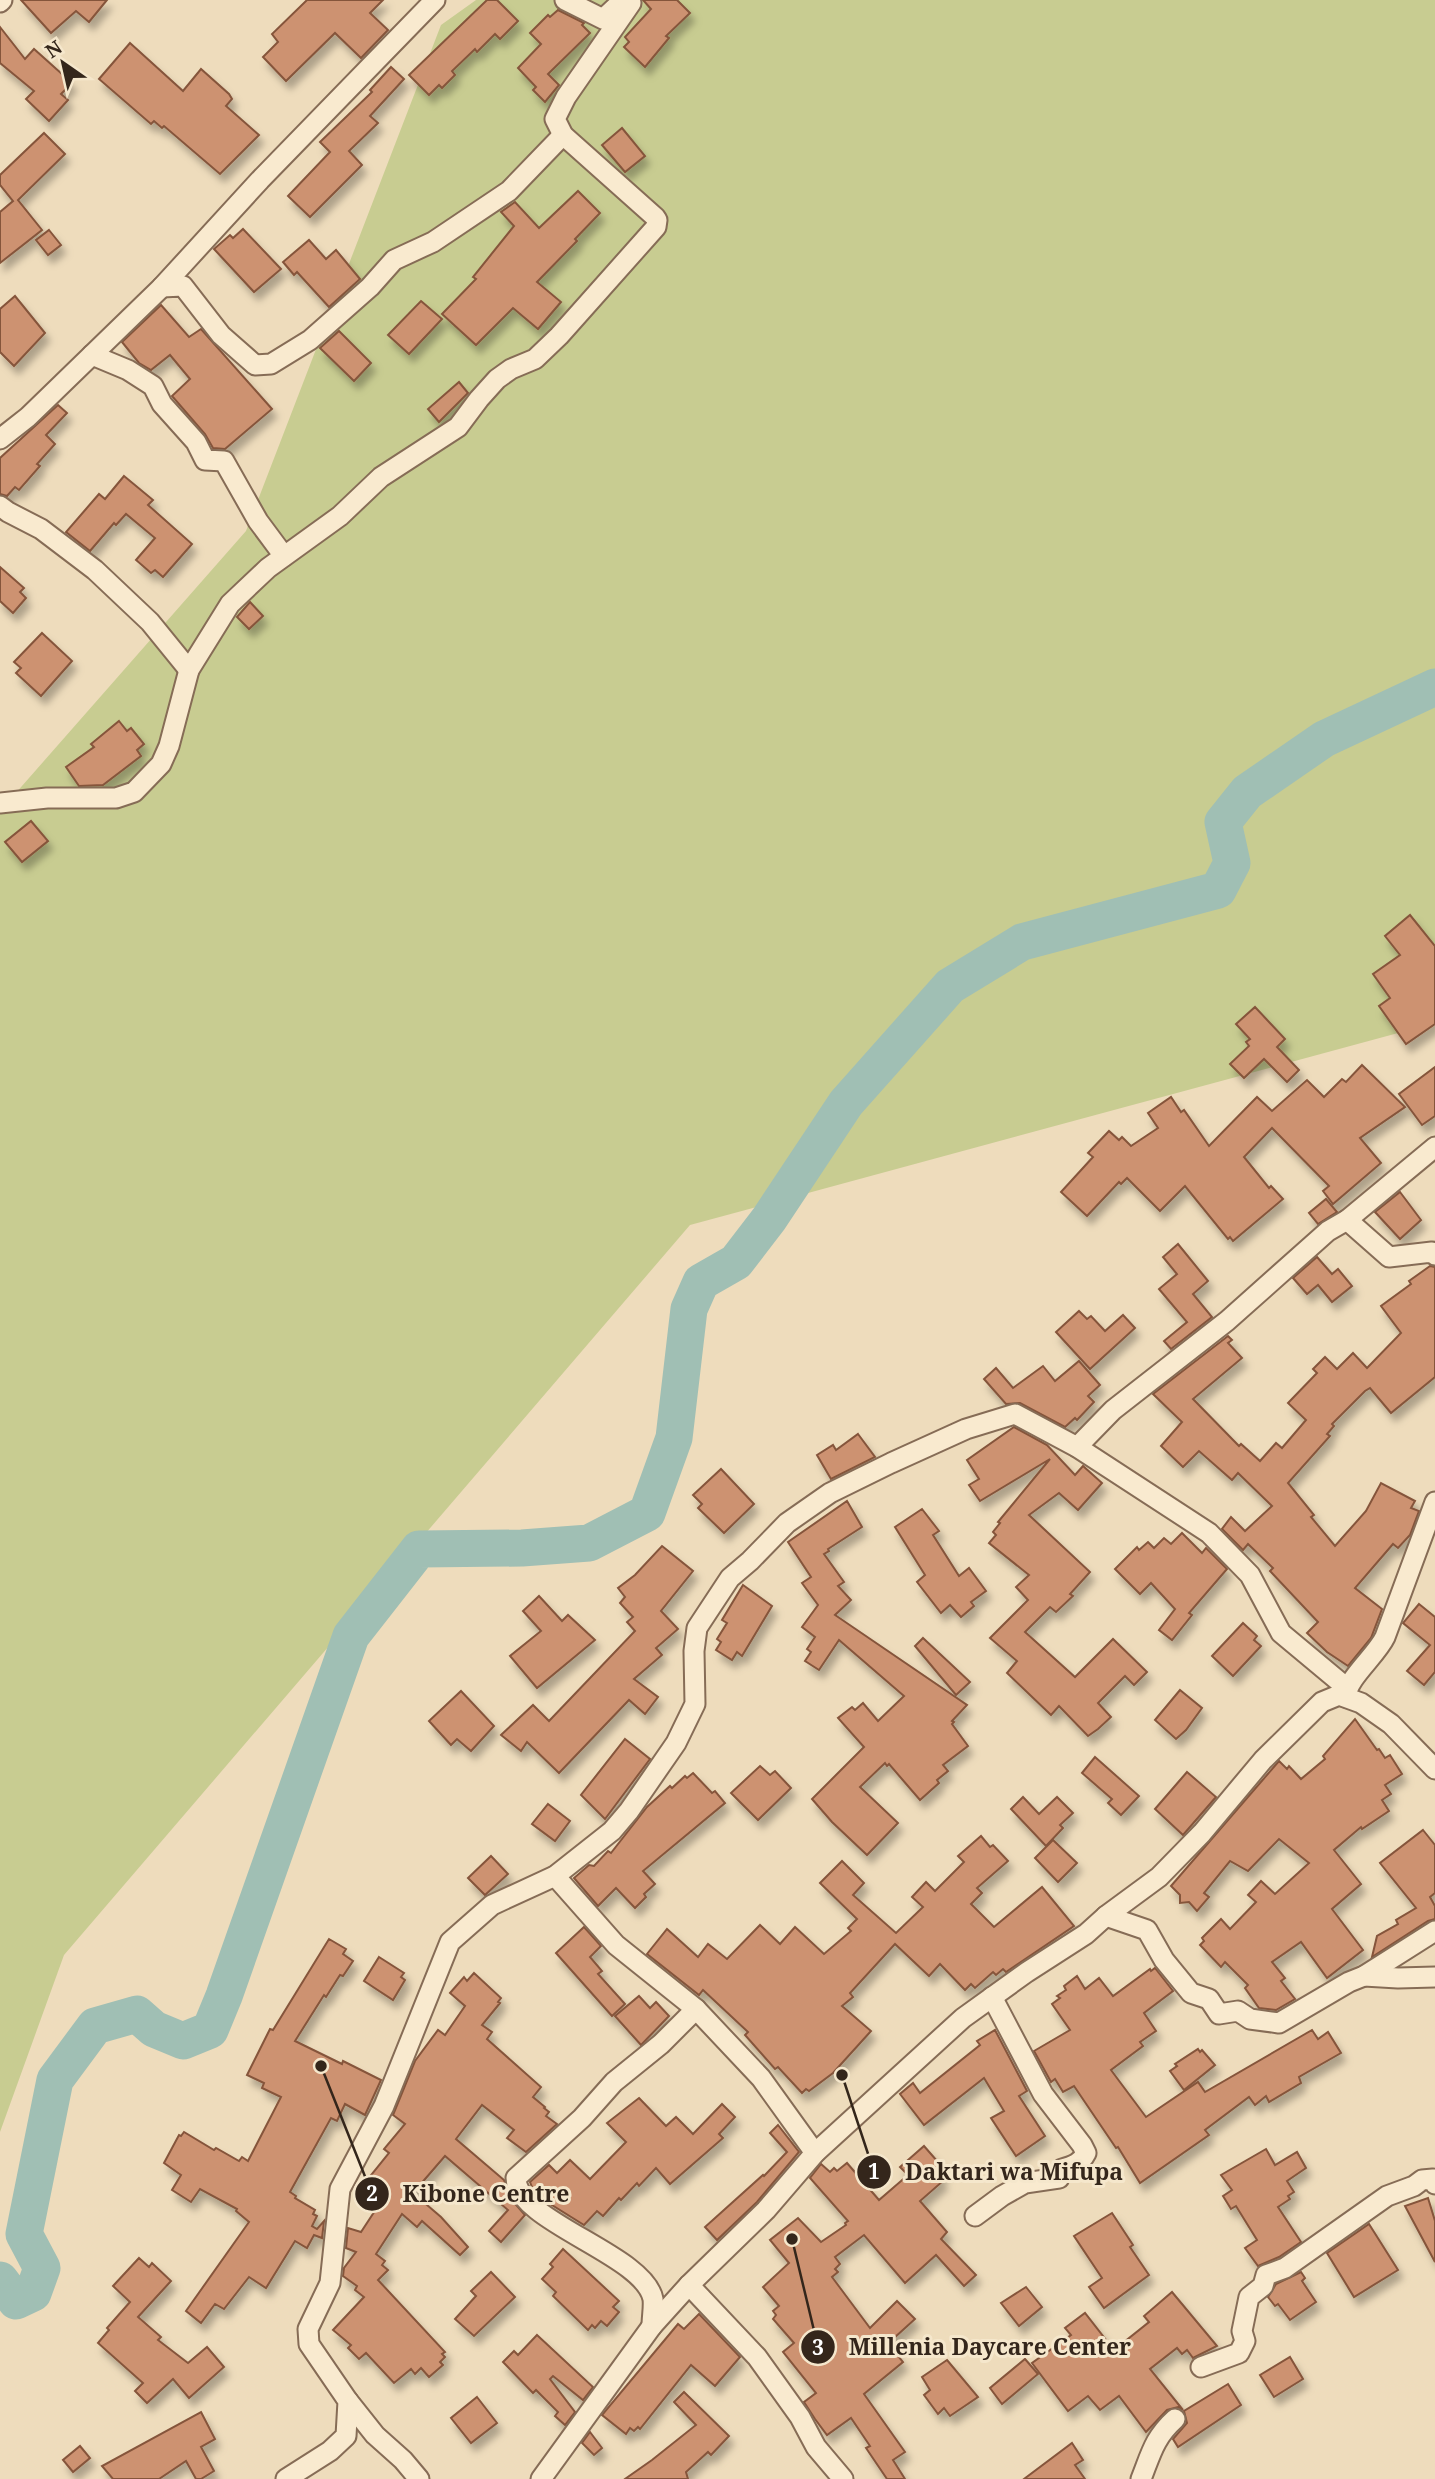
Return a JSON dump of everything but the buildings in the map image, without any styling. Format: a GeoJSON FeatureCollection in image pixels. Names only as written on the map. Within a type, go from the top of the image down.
{"type":"FeatureCollection","features":[{"type":"Feature","properties":{"kind":"street"},"geometry":{"type":"LineString","coordinates":[[0,439],[28,417],[162,287],[260,180],[435,0]]}},
{"type":"Feature","properties":{"kind":"street"},"geometry":{"type":"LineString","coordinates":[[565,0],[603,19],[619,4],[634,2]]}},
{"type":"Feature","properties":{"kind":"street"},"geometry":{"type":"LineString","coordinates":[[5,799],[120,797],[136,790],[165,755],[189,670],[230,604],[284,556],[340,516],[381,477],[458,427],[497,379],[517,366],[536,359],[657,225],[653,214],[563,135],[556,122],[558,112],[634,2]]}},
{"type":"Feature","properties":{"kind":"street"},"geometry":{"type":"LineString","coordinates":[[162,287],[183,286],[221,335],[255,365],[271,364],[310,340],[370,287],[394,260],[433,242],[509,191],[563,135]]}},
{"type":"Feature","properties":{"kind":"street"},"geometry":{"type":"LineString","coordinates":[[92,355],[128,370],[153,386],[162,404],[196,442],[205,460],[224,461],[258,521],[284,556]]}},
{"type":"Feature","properties":{"kind":"street"},"geometry":{"type":"LineString","coordinates":[[0,506],[41,529],[95,570],[150,622],[189,670]]}},
{"type":"Feature","properties":{"kind":"street"},"geometry":{"type":"LineString","coordinates":[[1077,1447],[1113,1410],[1227,1321],[1328,1231],[1346,1220],[1435,1147]]}},
{"type":"Feature","properties":{"kind":"street"},"geometry":{"type":"LineString","coordinates":[[1346,1220],[1389,1257],[1432,1252],[1435,1255]]}},
{"type":"Feature","properties":{"kind":"street"},"geometry":{"type":"LineString","coordinates":[[419,2479],[403,2460],[375,2435],[348,2401],[307,2338],[308,2329],[330,2283],[340,2189],[384,2106],[450,1942],[492,1905],[555,1876],[612,1831],[629,1811],[676,1743],[695,1704],[694,1651],[697,1628],[730,1578],[750,1562],[787,1523],[830,1493],[879,1469],[966,1429],[1015,1414],[1077,1447],[1209,1534],[1250,1574],[1281,1633],[1346,1693],[1383,1717],[1435,1769]]}},
{"type":"Feature","properties":{"kind":"street"},"geometry":{"type":"LineString","coordinates":[[541,2479],[652,2326],[766,2210],[815,2153],[962,2018],[1086,1934],[1160,1877],[1202,1833],[1263,1760],[1322,1702],[1346,1693],[1380,1648],[1435,1502]]}},
{"type":"Feature","properties":{"kind":"street"},"geometry":{"type":"LineString","coordinates":[[555,1876],[615,1945],[695,2009],[761,2078],[815,2153]]}},
{"type":"Feature","properties":{"kind":"street"},"geometry":{"type":"LineString","coordinates":[[1106,1916],[1147,1930],[1164,1960],[1191,1993],[1209,1999],[1219,2014],[1238,2011],[1250,2019],[1279,2023],[1364,1976],[1435,1931]]}},
{"type":"Feature","properties":{"kind":"street"},"geometry":{"type":"LineString","coordinates":[[1364,1976],[1435,1977]]}},
{"type":"Feature","properties":{"kind":"street"},"geometry":{"type":"LineString","coordinates":[[975,2216],[1025,2183],[1059,2178],[1062,2169],[1073,2166],[1083,2159],[1086,2153],[1042,2094],[992,1997]]}},
{"type":"Feature","properties":{"kind":"street"},"geometry":{"type":"LineString","coordinates":[[652,2326],[653,2298],[641,2277],[573,2235],[536,2207],[523,2195],[516,2184],[516,2178],[582,2118],[614,2082],[661,2044],[695,2009]]}},
{"type":"Feature","properties":{"kind":"street"},"geometry":{"type":"LineString","coordinates":[[1201,2367],[1239,2353],[1245,2341],[1242,2331],[1249,2297],[1263,2286],[1266,2275],[1285,2268],[1387,2196],[1414,2186],[1422,2180],[1433,2179],[1435,2183]]}},
{"type":"Feature","properties":{"kind":"street"},"geometry":{"type":"LineString","coordinates":[[690,2285],[757,2357],[800,2417],[816,2447],[843,2479]]}},
{"type":"Feature","properties":{"kind":"street"},"geometry":{"type":"LineString","coordinates":[[286,2479],[330,2451],[345,2436],[348,2401]]}},
{"type":"Feature","properties":{"kind":"street"},"geometry":{"type":"LineString","coordinates":[[1141,2479],[1154,2443],[1175,2419]]}},
{"type":"Feature","properties":{"kind":"green space"},"geometry":{"type":"Polygon","coordinates":[[[476,0],[1435,0],[1435,1023],[690,1225],[64,1955],[0,2132],[0,811],[246,531],[441,25],[476,0]]]}},
{"type":"Feature","properties":{"kind":"waterway"},"geometry":{"type":"LineString","coordinates":[[0,2280],[16,2301],[33,2293],[42,2268],[24,2234],[55,2080],[95,2026],[137,2014],[154,2029],[183,2041],[210,2030],[351,1636],[419,1549],[522,1548],[589,1543],[647,1513],[674,1438],[689,1309],[701,1282],[736,1262],[769,1219],[846,1103],[950,986],[1022,942],[1218,890],[1232,863],[1223,822],[1247,792],[1324,739],[1435,687]]}},
{"type":"Feature","properties":{"kind":"place","name":"Kibone Centre"},"geometry":{"type":"Point","coordinates":[321,2066]}},
{"type":"Feature","properties":{"kind":"place","name":"Daktari wa Mifupa"},"geometry":{"type":"Point","coordinates":[842,2075]}},
{"type":"Feature","properties":{"kind":"place","name":"Millenia Daycare Center"},"geometry":{"type":"Point","coordinates":[792,2239]}}]}
